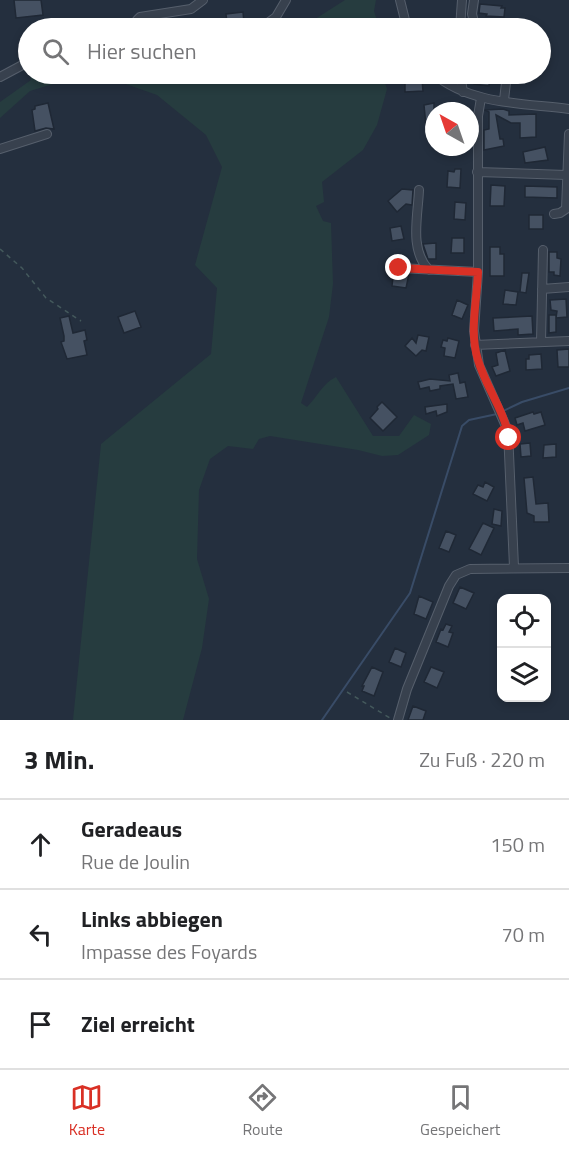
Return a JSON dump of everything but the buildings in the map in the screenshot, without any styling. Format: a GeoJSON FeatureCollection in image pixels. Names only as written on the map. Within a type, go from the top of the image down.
{"type":"FeatureCollection","features":[{"type":"Feature","properties":{"kind":"street"},"geometry":{"type":"LineString","coordinates":[[138,18],[191,9],[203,0]]}},
{"type":"Feature","properties":{"kind":"street"},"geometry":{"type":"LineString","coordinates":[[275,18],[286,0]]}},
{"type":"Feature","properties":{"kind":"street"},"geometry":{"type":"LineString","coordinates":[[400,0],[404,18]]}},
{"type":"Feature","properties":{"kind":"street"},"geometry":{"type":"LineString","coordinates":[[461,18],[462,0]]}},
{"type":"Feature","properties":{"kind":"street"},"geometry":{"type":"LineString","coordinates":[[473,18],[474,0]]}},
{"type":"Feature","properties":{"kind":"street"},"geometry":{"type":"LineString","coordinates":[[0,77],[18,67]]}},
{"type":"Feature","properties":{"kind":"street"},"geometry":{"type":"LineString","coordinates":[[447,84],[481,98],[569,109]]}},
{"type":"Feature","properties":{"kind":"street"},"geometry":{"type":"LineString","coordinates":[[462,84],[463,92]]}},
{"type":"Feature","properties":{"kind":"street"},"geometry":{"type":"LineString","coordinates":[[504,100],[506,84]]}},
{"type":"Feature","properties":{"kind":"street"},"geometry":{"type":"LineString","coordinates":[[481,98],[478,116],[478,272],[474,322],[475,345],[479,364],[501,412],[509,438],[514,567]]}},
{"type":"Feature","properties":{"kind":"street"},"geometry":{"type":"LineString","coordinates":[[0,149],[47,134]]}},
{"type":"Feature","properties":{"kind":"street"},"geometry":{"type":"LineString","coordinates":[[554,214],[566,209],[569,134]]}},
{"type":"Feature","properties":{"kind":"street"},"geometry":{"type":"LineString","coordinates":[[477,172],[566,175]]}},
{"type":"Feature","properties":{"kind":"street"},"geometry":{"type":"LineString","coordinates":[[419,190],[417,246],[420,261],[429,270]]}},
{"type":"Feature","properties":{"kind":"street"},"geometry":{"type":"LineString","coordinates":[[541,342],[543,250]]}},
{"type":"Feature","properties":{"kind":"street"},"geometry":{"type":"LineString","coordinates":[[399,268],[478,272]]}},
{"type":"Feature","properties":{"kind":"street"},"geometry":{"type":"LineString","coordinates":[[542,289],[569,287]]}},
{"type":"Feature","properties":{"kind":"street"},"geometry":{"type":"LineString","coordinates":[[475,345],[569,341]]}},
{"type":"Feature","properties":{"kind":"street"},"geometry":{"type":"LineString","coordinates":[[395,720],[449,586],[456,575],[470,569],[569,568]]}},
{"type":"Feature","properties":{"kind":"path"},"geometry":{"type":"LineString","coordinates":[[0,249],[22,268],[46,298],[81,321]]}},
{"type":"Feature","properties":{"kind":"path"},"geometry":{"type":"LineString","coordinates":[[347,692],[395,720]]}},
{"type":"Feature","properties":{"kind":"green space"},"geometry":{"type":"Polygon","coordinates":[[[345,0],[376,0],[374,11],[376,18],[317,18],[345,0]]]}},
{"type":"Feature","properties":{"kind":"green space"},"geometry":{"type":"Polygon","coordinates":[[[25,84],[53,84],[30,91],[0,118],[0,102],[25,84]]]}},
{"type":"Feature","properties":{"kind":"green space"},"geometry":{"type":"Polygon","coordinates":[[[126,84],[385,84],[387,89],[377,125],[363,150],[322,182],[324,202],[316,206],[323,221],[331,223],[333,284],[329,317],[301,403],[307,407],[336,377],[373,436],[399,436],[414,415],[431,424],[429,435],[398,455],[382,456],[270,436],[259,439],[253,449],[228,446],[210,459],[199,490],[197,559],[209,599],[202,648],[183,720],[73,720],[101,444],[211,354],[217,288],[195,265],[222,167],[206,135],[157,95],[126,84]]]}},
{"type":"Feature","properties":{"kind":"waterway"},"geometry":{"type":"LineString","coordinates":[[322,720],[410,593],[462,426],[469,420],[497,414],[522,402],[569,388]]}},
{"type":"Feature","properties":{"kind":"route"},"geometry":{"type":"LineString","coordinates":[[399,268],[478,272],[474,322],[476,354],[506,425],[509,438]]}}]}
